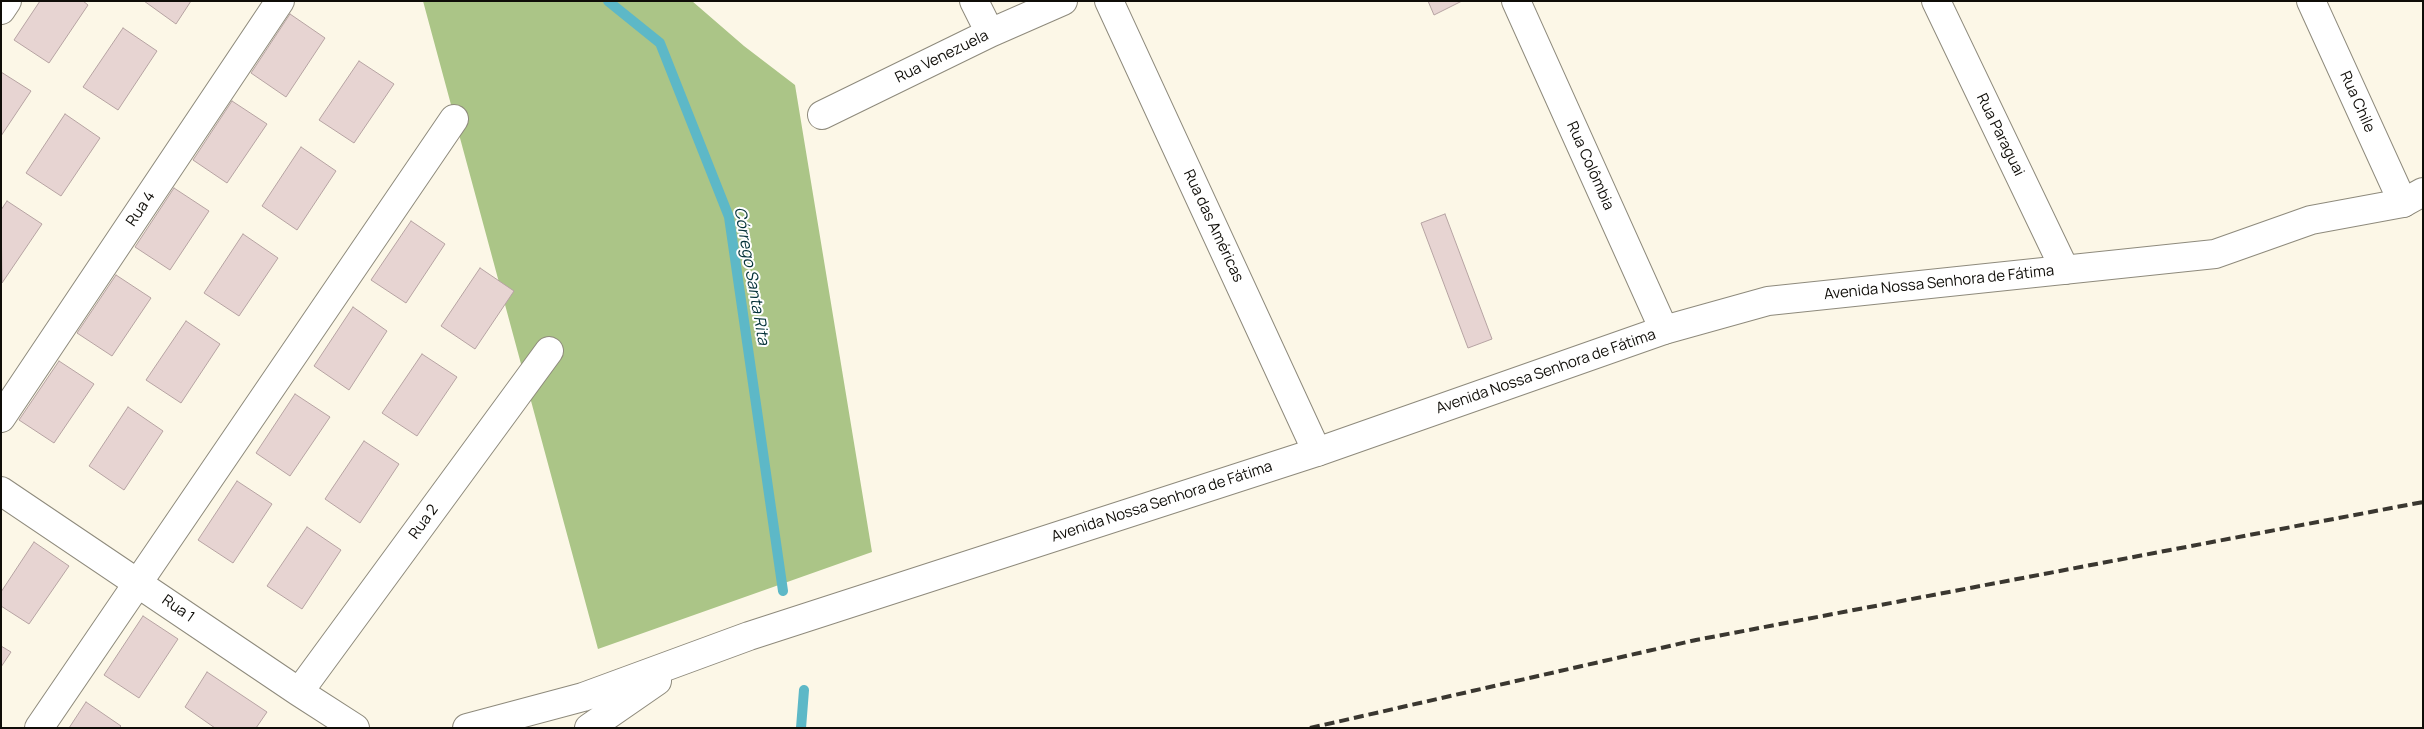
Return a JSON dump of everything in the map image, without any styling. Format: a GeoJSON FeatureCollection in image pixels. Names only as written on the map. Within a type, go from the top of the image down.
{"type":"FeatureCollection","features":[{"type":"Feature","properties":{"kind":"street"},"geometry":{"type":"LineString","coordinates":[[1,10],[7,1]]}},
{"type":"Feature","properties":{"kind":"street","name":"Rua 4"},"geometry":{"type":"LineString","coordinates":[[1,418],[280,1]]}},
{"type":"Feature","properties":{"kind":"street"},"geometry":{"type":"LineString","coordinates":[[974,1],[990,33]]}},
{"type":"Feature","properties":{"kind":"street","name":"Rua Venezuela"},"geometry":{"type":"LineString","coordinates":[[822,115],[990,33],[1064,1]]}},
{"type":"Feature","properties":{"kind":"street","name":"Rua das Américas"},"geometry":{"type":"LineString","coordinates":[[1109,1],[1317,452]]}},
{"type":"Feature","properties":{"kind":"street","name":"Rua Colômbia"},"geometry":{"type":"LineString","coordinates":[[1516,1],[1664,330]]}},
{"type":"Feature","properties":{"kind":"street","name":"Rua Paraguai"},"geometry":{"type":"LineString","coordinates":[[1936,1],[2065,270]]}},
{"type":"Feature","properties":{"kind":"street","name":"Rua Chile"},"geometry":{"type":"LineString","coordinates":[[2311,1],[2413,198]]}},
{"type":"Feature","properties":{"kind":"street"},"geometry":{"type":"LineString","coordinates":[[39,728],[454,119]]}},
{"type":"Feature","properties":{"kind":"street","name":"Avenida Nossa Senhora de Fátima"},"geometry":{"type":"LineString","coordinates":[[467,728],[583,697],[749,636],[1317,452],[1664,330],[1768,301],[2215,254],[2311,220],[2413,198]]}},
{"type":"Feature","properties":{"kind":"street","name":"Rua 2"},"geometry":{"type":"LineString","coordinates":[[299,692],[549,351]]}},
{"type":"Feature","properties":{"kind":"street","name":"Rua 1"},"geometry":{"type":"LineString","coordinates":[[1,491],[355,728]]}},
{"type":"Feature","properties":{"kind":"street","name":"Avenida Nossa Senhora de Fátima"},"geometry":{"type":"LineString","coordinates":[[589,728],[692,658]]}},
{"type":"Feature","properties":{"kind":"green space"},"geometry":{"type":"Polygon","coordinates":[[[423,1],[692,1],[744,46],[795,85],[872,552],[598,649],[423,1]]]}},
{"type":"Feature","properties":{"kind":"building"},"geometry":{"type":"Polygon","coordinates":[[[40,1],[83,1],[88,5],[49,63],[14,40],[40,1]]]}},
{"type":"Feature","properties":{"kind":"building"},"geometry":{"type":"Polygon","coordinates":[[[144,1],[191,1],[176,24],[144,1]]]}},
{"type":"Feature","properties":{"kind":"building"},"geometry":{"type":"Polygon","coordinates":[[[1428,1],[1462,1],[1434,15],[1428,1]]]}},
{"type":"Feature","properties":{"kind":"building"},"geometry":{"type":"Polygon","coordinates":[[[290,14],[325,38],[286,97],[251,73],[290,14]]]}},
{"type":"Feature","properties":{"kind":"building"},"geometry":{"type":"Polygon","coordinates":[[[123,28],[157,51],[118,110],[83,87],[123,28]]]}},
{"type":"Feature","properties":{"kind":"building"},"geometry":{"type":"Polygon","coordinates":[[[359,61],[394,84],[354,143],[319,120],[359,61]]]}},
{"type":"Feature","properties":{"kind":"building"},"geometry":{"type":"Polygon","coordinates":[[[1,72],[31,91],[1,136],[1,72]]]}},
{"type":"Feature","properties":{"kind":"building"},"geometry":{"type":"Polygon","coordinates":[[[232,101],[267,124],[227,183],[193,160],[232,101]]]}},
{"type":"Feature","properties":{"kind":"building"},"geometry":{"type":"Polygon","coordinates":[[[65,114],[100,138],[61,196],[26,173],[65,114]]]}},
{"type":"Feature","properties":{"kind":"building"},"geometry":{"type":"Polygon","coordinates":[[[301,147],[336,171],[297,230],[262,206],[301,147]]]}},
{"type":"Feature","properties":{"kind":"building"},"geometry":{"type":"Polygon","coordinates":[[[174,188],[209,211],[170,270],[135,247],[174,188]]]}},
{"type":"Feature","properties":{"kind":"building"},"geometry":{"type":"Polygon","coordinates":[[[7,201],[42,224],[2,283],[1,210],[7,201]]]}},
{"type":"Feature","properties":{"kind":"building"},"geometry":{"type":"Polygon","coordinates":[[[1445,214],[1492,339],[1468,348],[1421,223],[1445,214]]]}},
{"type":"Feature","properties":{"kind":"building"},"geometry":{"type":"Polygon","coordinates":[[[411,221],[445,244],[406,303],[371,280],[411,221]]]}},
{"type":"Feature","properties":{"kind":"building"},"geometry":{"type":"Polygon","coordinates":[[[243,234],[278,258],[239,316],[204,293],[243,234]]]}},
{"type":"Feature","properties":{"kind":"building"},"geometry":{"type":"Polygon","coordinates":[[[480,268],[514,291],[475,349],[441,326],[480,268]]]}},
{"type":"Feature","properties":{"kind":"building"},"geometry":{"type":"Polygon","coordinates":[[[116,275],[151,298],[112,356],[77,333],[116,275]]]}},
{"type":"Feature","properties":{"kind":"building"},"geometry":{"type":"Polygon","coordinates":[[[353,307],[387,331],[349,390],[314,366],[353,307]]]}},
{"type":"Feature","properties":{"kind":"building"},"geometry":{"type":"Polygon","coordinates":[[[186,321],[220,344],[181,403],[146,380],[186,321]]]}},
{"type":"Feature","properties":{"kind":"building"},"geometry":{"type":"Polygon","coordinates":[[[422,354],[457,377],[417,436],[382,413],[422,354]]]}},
{"type":"Feature","properties":{"kind":"building"},"geometry":{"type":"Polygon","coordinates":[[[59,361],[94,384],[54,443],[19,420],[59,361]]]}},
{"type":"Feature","properties":{"kind":"building"},"geometry":{"type":"Polygon","coordinates":[[[295,394],[330,417],[290,476],[256,453],[295,394]]]}},
{"type":"Feature","properties":{"kind":"building"},"geometry":{"type":"Polygon","coordinates":[[[128,407],[163,431],[124,490],[89,466],[128,407]]]}},
{"type":"Feature","properties":{"kind":"building"},"geometry":{"type":"Polygon","coordinates":[[[364,441],[399,464],[360,523],[325,499],[364,441]]]}},
{"type":"Feature","properties":{"kind":"building"},"geometry":{"type":"Polygon","coordinates":[[[237,481],[272,504],[233,563],[198,540],[237,481]]]}},
{"type":"Feature","properties":{"kind":"building"},"geometry":{"type":"Polygon","coordinates":[[[307,527],[341,550],[302,609],[267,586],[307,527]]]}},
{"type":"Feature","properties":{"kind":"building"},"geometry":{"type":"Polygon","coordinates":[[[34,542],[69,566],[29,624],[1,606],[1,592],[34,542]]]}},
{"type":"Feature","properties":{"kind":"building"},"geometry":{"type":"Polygon","coordinates":[[[143,616],[178,639],[139,698],[104,675],[143,616]]]}},
{"type":"Feature","properties":{"kind":"building"},"geometry":{"type":"Polygon","coordinates":[[[1,646],[11,652],[1,667],[1,646]]]}},
{"type":"Feature","properties":{"kind":"building"},"geometry":{"type":"Polygon","coordinates":[[[207,672],[267,712],[256,728],[215,728],[185,707],[207,672]]]}},
{"type":"Feature","properties":{"kind":"building"},"geometry":{"type":"Polygon","coordinates":[[[86,702],[121,726],[119,728],[69,728],[86,702]]]}},
{"type":"Feature","properties":{"kind":"waterway","name":"Córrego Santa Rita"},"geometry":{"type":"LineString","coordinates":[[608,1],[660,43],[729,217],[783,591]]}},
{"type":"Feature","properties":{"kind":"waterway","name":"Córrego Santa Rita"},"geometry":{"type":"LineString","coordinates":[[801,728],[804,690]]}},
{"type":"Feature","properties":{"kind":"railway"},"geometry":{"type":"LineString","coordinates":[[1310,728],[1696,640],[2423,502]]}}]}
